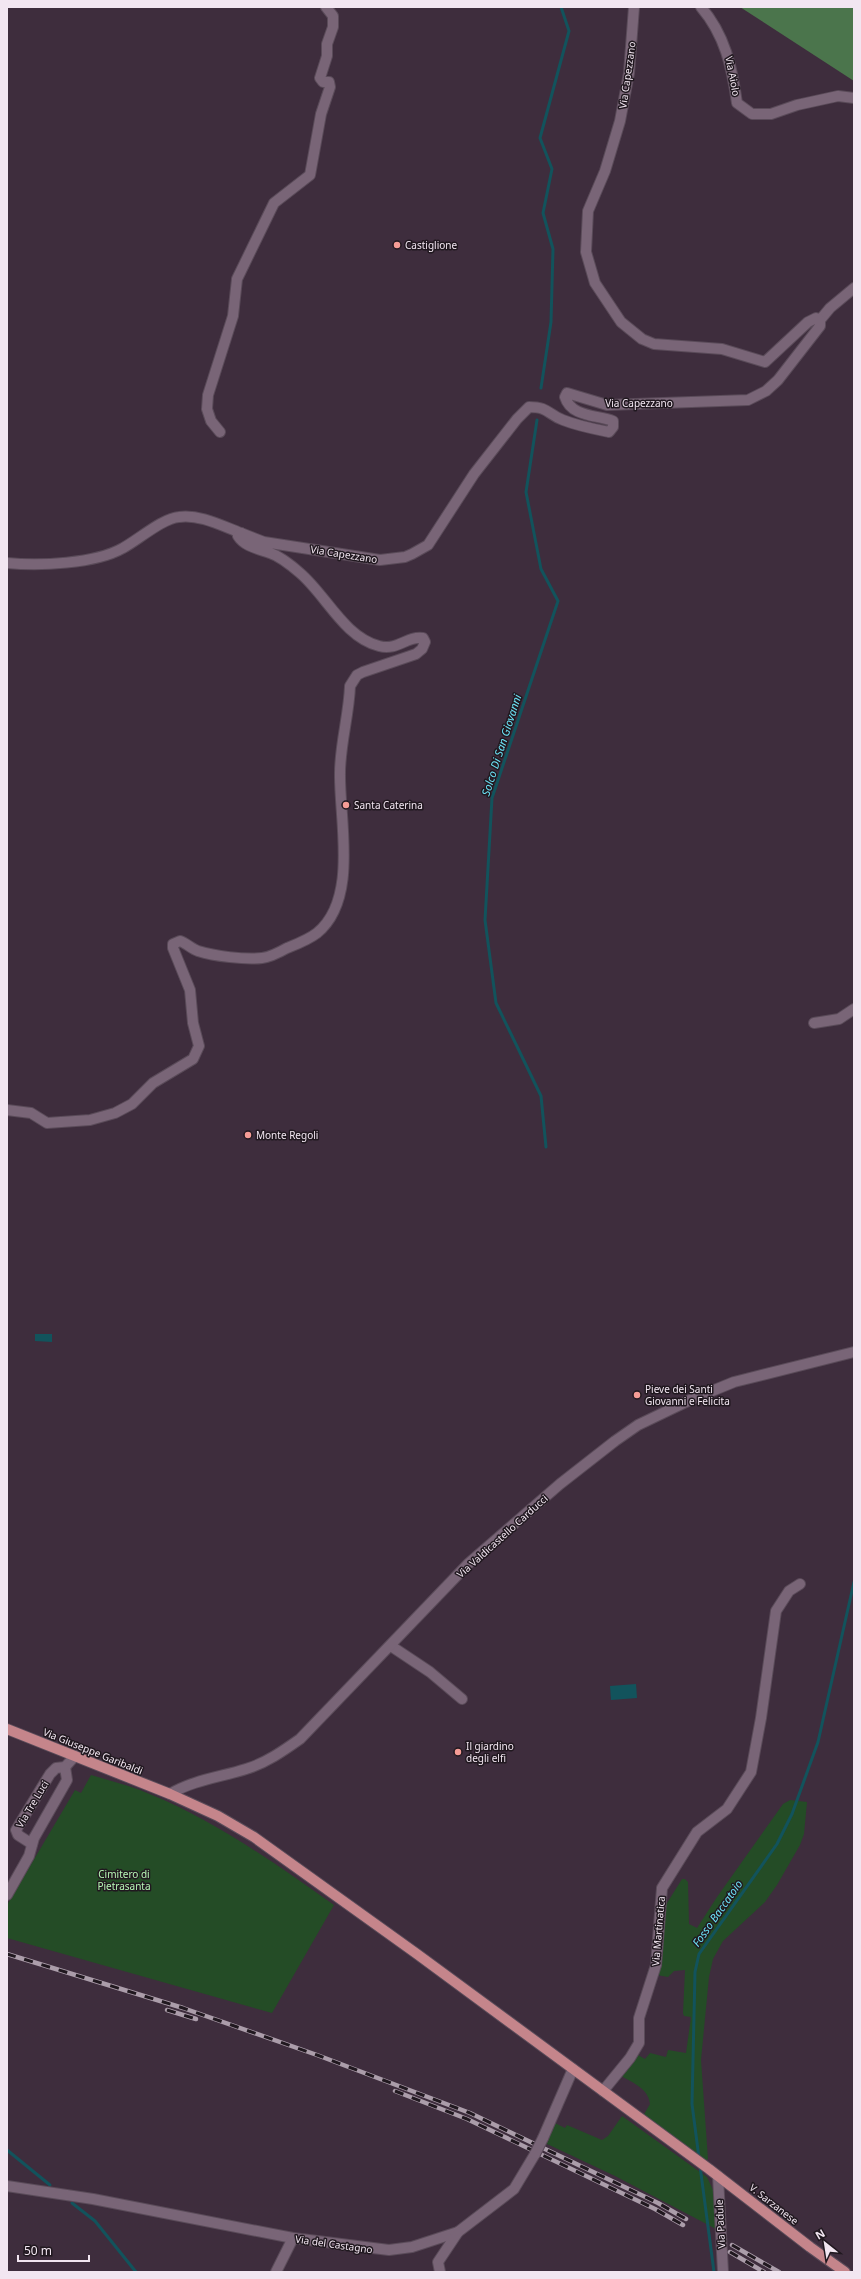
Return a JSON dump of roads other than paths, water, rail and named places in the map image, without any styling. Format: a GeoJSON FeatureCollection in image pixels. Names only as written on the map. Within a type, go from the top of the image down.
{"type":"FeatureCollection","features":[{"type":"Feature","properties":{"kind":"main road","name":"Via Giuseppe Garibaldi"},"geometry":{"type":"LineString","coordinates":[[7,1729],[170,1794],[218,1816],[254,1837],[573,2069]]}},
{"type":"Feature","properties":{"kind":"main road","name":"V. Sarzanese"},"geometry":{"type":"LineString","coordinates":[[573,2069],[709,2169],[845,2272]]}},
{"type":"Feature","properties":{"kind":"street"},"geometry":{"type":"LineString","coordinates":[[220,432],[211,421],[207,409],[208,396],[233,316],[237,279],[274,202],[310,175],[321,114],[330,87],[329,82],[323,82],[320,78],[327,56],[327,44],[333,27],[333,16],[326,7]]}},
{"type":"Feature","properties":{"kind":"street","name":"Via Capezzano"},"geometry":{"type":"LineString","coordinates":[[241,533],[264,542],[380,560],[405,557],[428,545],[474,474],[517,419],[529,407],[542,407],[561,420],[592,429],[609,432],[613,427],[613,421],[576,410],[567,403],[564,397],[567,393],[607,405],[748,400],[766,390],[778,380],[799,351],[816,332],[820,326],[820,320],[816,318],[808,322],[770,359],[765,362],[722,349],[654,344],[642,339],[621,322],[595,283],[586,252],[588,211],[605,171],[620,121],[629,73],[634,7]]}},
{"type":"Feature","properties":{"kind":"street","name":"Via Aiolo"},"geometry":{"type":"LineString","coordinates":[[701,7],[712,20],[728,52],[737,103],[752,114],[771,114],[838,96],[854,98]]}},
{"type":"Feature","properties":{"kind":"street"},"geometry":{"type":"LineString","coordinates":[[820,320],[830,308],[854,288]]}},
{"type":"Feature","properties":{"kind":"street"},"geometry":{"type":"LineString","coordinates":[[7,563],[36,566],[105,556],[122,549],[179,516],[202,518],[241,533],[238,536],[241,541],[257,550],[271,553],[300,573],[324,598],[344,624],[372,644],[381,647],[396,647],[417,637],[422,638],[425,642],[422,649],[416,654],[363,672],[350,686],[340,773],[344,848],[342,878],[336,906],[327,921],[317,933],[286,949],[262,958],[248,958],[197,951],[180,941],[173,944],[173,948],[190,990],[193,1023],[199,1046],[197,1053],[193,1058],[153,1083],[132,1104],[115,1113],[90,1120],[47,1123],[31,1114],[7,1110]]}},
{"type":"Feature","properties":{"kind":"street"},"geometry":{"type":"LineString","coordinates":[[814,1023],[839,1019],[854,1009]]}},
{"type":"Feature","properties":{"kind":"street","name":"Via Valdicastello Carducci"},"geometry":{"type":"LineString","coordinates":[[170,1794],[185,1786],[247,1769],[283,1750],[316,1724],[469,1563],[560,1484],[638,1425],[690,1400],[734,1382],[854,1352]]}},
{"type":"Feature","properties":{"kind":"street","name":"Via Martinatica"},"geometry":{"type":"LineString","coordinates":[[603,2091],[630,2058],[639,2043],[639,2018],[656,1965],[662,1888],[697,1832],[727,1809],[751,1772],[761,1718],[776,1611],[789,1591],[800,1584]]}},
{"type":"Feature","properties":{"kind":"street"},"geometry":{"type":"LineString","coordinates":[[391,1646],[430,1672],[462,1699]]}},
{"type":"Feature","properties":{"kind":"street","name":"Via Tre Luci"},"geometry":{"type":"LineString","coordinates":[[32,1844],[18,1835],[16,1830],[50,1774],[56,1768],[65,1767],[76,1756]]}},
{"type":"Feature","properties":{"kind":"street","name":"Via Tre Luci"},"geometry":{"type":"LineString","coordinates":[[7,1895],[29,1856],[32,1844],[67,1780],[65,1767]]}},
{"type":"Feature","properties":{"kind":"street","name":"Via del Castagno"},"geometry":{"type":"LineString","coordinates":[[7,2186],[93,2199],[293,2238],[389,2250],[412,2247],[458,2232],[514,2189],[543,2138],[573,2069]]}},
{"type":"Feature","properties":{"kind":"street","name":"Via Padule"},"geometry":{"type":"LineString","coordinates":[[718,2176],[723,2272]]}},
{"type":"Feature","properties":{"kind":"street"},"geometry":{"type":"LineString","coordinates":[[440,2272],[438,2262],[458,2232]]}},
{"type":"Feature","properties":{"kind":"street"},"geometry":{"type":"LineString","coordinates":[[276,2272],[293,2238]]}},
{"type":"Feature","properties":{"kind":"water"},"geometry":{"type":"Polygon","coordinates":[[[35,1334],[52,1334],[52,1342],[35,1341],[35,1334]]]}},
{"type":"Feature","properties":{"kind":"water"},"geometry":{"type":"Polygon","coordinates":[[[636,1684],[637,1698],[611,1700],[610,1686],[636,1684]]]}},
{"type":"Feature","properties":{"kind":"waterway","name":"Solco Di San Giovanni"},"geometry":{"type":"LineString","coordinates":[[541,388],[551,322],[553,249],[543,213],[552,169],[540,138],[569,31],[561,7]]}},
{"type":"Feature","properties":{"kind":"waterway","name":"Solco Di San Giovanni"},"geometry":{"type":"LineString","coordinates":[[537,420],[526,492],[541,569],[558,601],[492,798],[485,920],[496,1003],[541,1096],[546,1147]]}},
{"type":"Feature","properties":{"kind":"waterway","name":"Fosso Baccatoio"},"geometry":{"type":"LineString","coordinates":[[699,2158],[692,2104],[695,1972],[699,1954],[777,1844],[792,1814],[818,1742],[854,1582]]}},
{"type":"Feature","properties":{"kind":"waterway"},"geometry":{"type":"LineString","coordinates":[[7,2150],[50,2185]]}},
{"type":"Feature","properties":{"kind":"waterway","name":"Fosso Baccatoio"},"geometry":{"type":"LineString","coordinates":[[700,2166],[714,2272]]}},
{"type":"Feature","properties":{"kind":"waterway"},"geometry":{"type":"LineString","coordinates":[[72,2203],[95,2221],[136,2272]]}},
{"type":"Feature","properties":{"kind":"railway"},"geometry":{"type":"LineString","coordinates":[[7,1954],[183,2008],[317,2055],[470,2113],[658,2203],[686,2219]]}},
{"type":"Feature","properties":{"kind":"railway"},"geometry":{"type":"LineString","coordinates":[[167,2010],[196,2019]]}},
{"type":"Feature","properties":{"kind":"railway"},"geometry":{"type":"LineString","coordinates":[[395,2091],[467,2119],[655,2209],[683,2225]]}},
{"type":"Feature","properties":{"kind":"railway"},"geometry":{"type":"LineString","coordinates":[[732,2245],[779,2272]]}},
{"type":"Feature","properties":{"kind":"railway"},"geometry":{"type":"LineString","coordinates":[[730,2252],[764,2272]]}},
{"type":"Feature","properties":{"kind":"place","name":"Castiglione"},"geometry":{"type":"Point","coordinates":[397,245]}},
{"type":"Feature","properties":{"kind":"place","name":"Santa Caterina"},"geometry":{"type":"Point","coordinates":[346,805]}},
{"type":"Feature","properties":{"kind":"place","name":"Monte Regoli"},"geometry":{"type":"Point","coordinates":[248,1135]}},
{"type":"Feature","properties":{"kind":"place","name":"Pieve dei Santi Giovanni e Felicita"},"geometry":{"type":"Point","coordinates":[637,1395]}},
{"type":"Feature","properties":{"kind":"place","name":"Il giardino degli elfi"},"geometry":{"type":"Point","coordinates":[458,1752]}},
{"type":"Feature","properties":{"kind":"park label","name":"Cimitero di Pietrasanta"},"geometry":{"type":"Point","coordinates":[124,1880]}}]}
